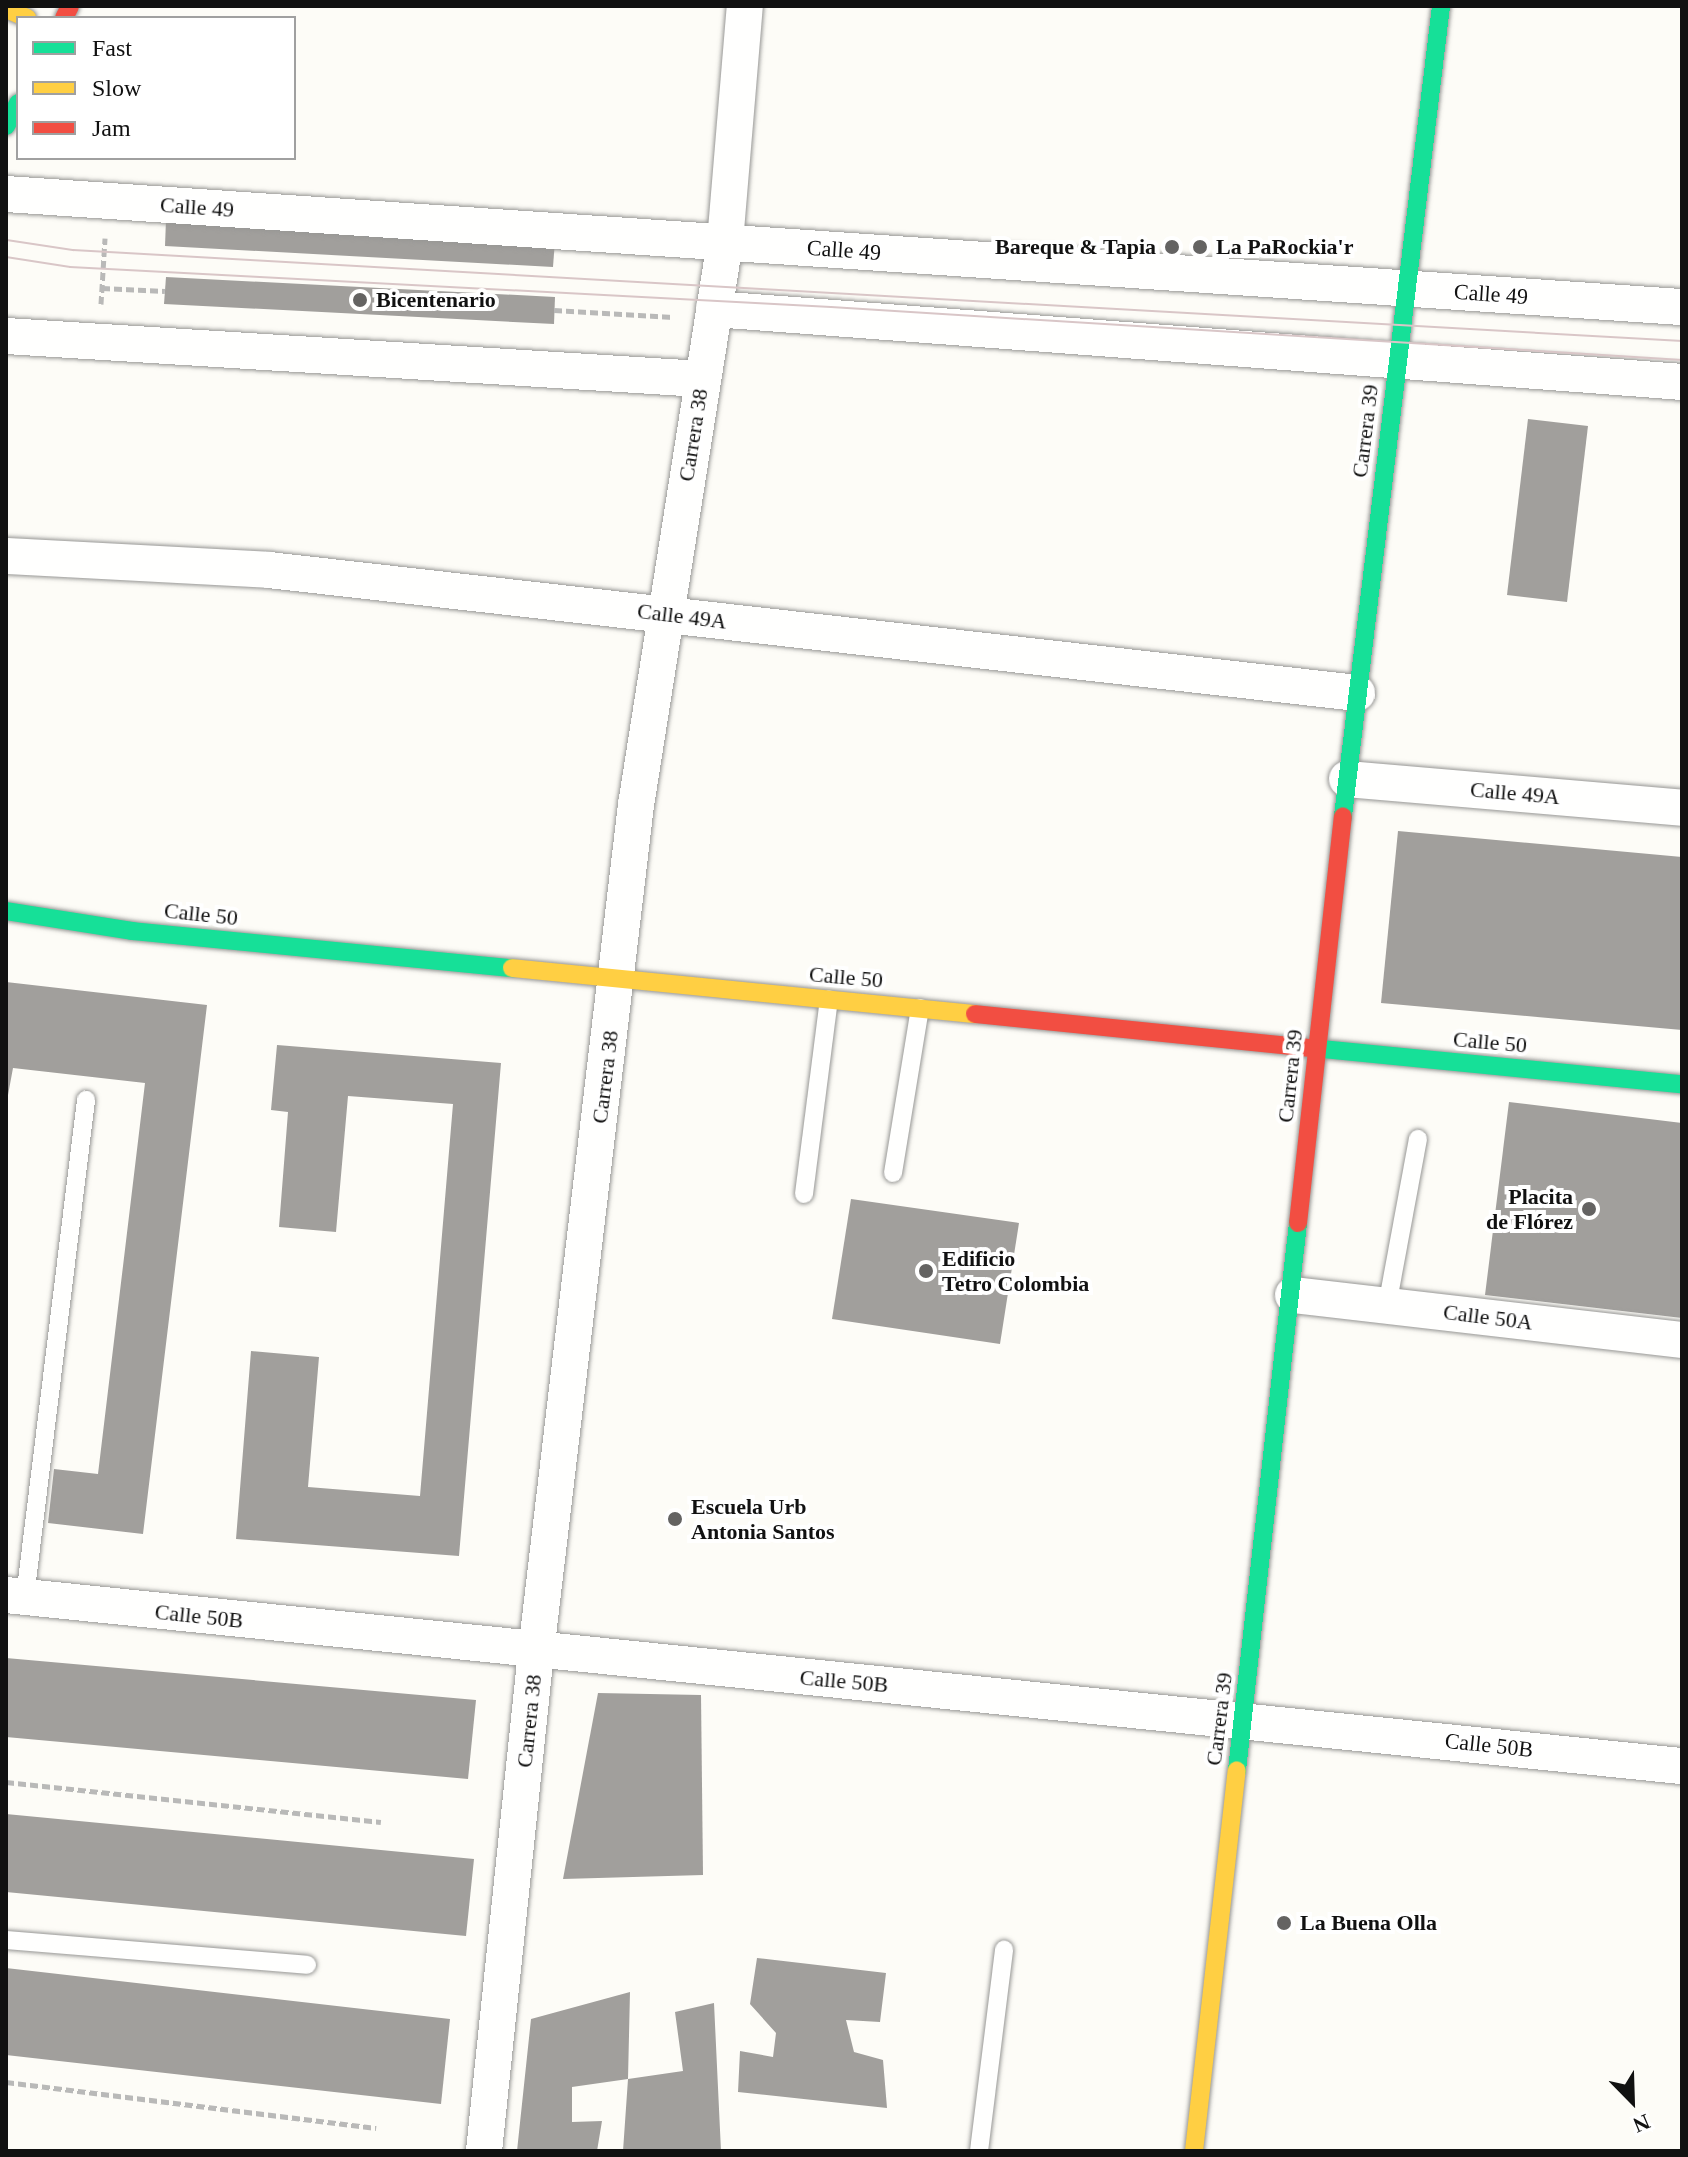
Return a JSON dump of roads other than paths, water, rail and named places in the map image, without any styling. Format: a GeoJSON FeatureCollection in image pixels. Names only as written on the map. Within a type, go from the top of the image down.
{"type":"FeatureCollection","features":[{"type":"Feature","properties":{"kind":"main road","name":"Carrera 39"},"geometry":{"type":"LineString","coordinates":[[1194,2151],[1293,1295],[1347,779],[1441,6]]}},
{"type":"Feature","properties":{"kind":"main road"},"geometry":{"type":"LineString","coordinates":[[6,126],[16,107]]}},
{"type":"Feature","properties":{"kind":"main road","name":"Calle 50"},"geometry":{"type":"LineString","coordinates":[[6,911],[132,931],[616,981],[1682,1084]]}},
{"type":"Feature","properties":{"kind":"street","name":"Carrera 38"},"geometry":{"type":"LineString","coordinates":[[484,2151],[536,1652],[616,981],[666,614],[725,242],[745,6]]}},
{"type":"Feature","properties":{"kind":"street","name":"Calle 49"},"geometry":{"type":"LineString","coordinates":[[6,194],[1682,307]]}},
{"type":"Feature","properties":{"kind":"street"},"geometry":{"type":"LineString","coordinates":[[713,314],[1682,382]]}},
{"type":"Feature","properties":{"kind":"street"},"geometry":{"type":"LineString","coordinates":[[6,336],[702,379]]}},
{"type":"Feature","properties":{"kind":"street","name":"Calle 49A"},"geometry":{"type":"LineString","coordinates":[[6,556],[269,570],[1357,693]]}},
{"type":"Feature","properties":{"kind":"street","name":"Calle 49A"},"geometry":{"type":"LineString","coordinates":[[1347,779],[1682,808]]}},
{"type":"Feature","properties":{"kind":"street","name":"Calle 50A"},"geometry":{"type":"LineString","coordinates":[[1293,1295],[1682,1340]]}},
{"type":"Feature","properties":{"kind":"street","name":"Calle 50B"},"geometry":{"type":"LineString","coordinates":[[15,1596],[536,1652],[1243,1719],[1682,1766]]}},
{"type":"Feature","properties":{"kind":"lane"},"geometry":{"type":"LineString","coordinates":[[804,1194],[829,1000]]}},
{"type":"Feature","properties":{"kind":"lane"},"geometry":{"type":"LineString","coordinates":[[893,1173],[920,1008]]}},
{"type":"Feature","properties":{"kind":"lane"},"geometry":{"type":"LineString","coordinates":[[15,1596],[86,1100]]}},
{"type":"Feature","properties":{"kind":"lane"},"geometry":{"type":"LineString","coordinates":[[1387,1306],[1418,1139]]}},
{"type":"Feature","properties":{"kind":"lane"},"geometry":{"type":"LineString","coordinates":[[6,1940],[307,1965]]}},
{"type":"Feature","properties":{"kind":"lane"},"geometry":{"type":"LineString","coordinates":[[979,2151],[1004,1950]]}},
{"type":"Feature","properties":{"kind":"tram line"},"geometry":{"type":"LineString","coordinates":[[6,240],[73,250],[1682,341]]}},
{"type":"Feature","properties":{"kind":"tram line"},"geometry":{"type":"LineString","coordinates":[[6,257],[70,267],[831,307],[1682,360]]}},
{"type":"Feature","properties":{"kind":"place","name":"Bareque & Tapia"},"geometry":{"type":"Point","coordinates":[1172,247]}},
{"type":"Feature","properties":{"kind":"place","name":"La PaRockia'r"},"geometry":{"type":"Point","coordinates":[1200,247]}},
{"type":"Feature","properties":{"kind":"place","name":"Bicentenario"},"geometry":{"type":"Point","coordinates":[360,300]}},
{"type":"Feature","properties":{"kind":"place","name":"Placita de Flórez"},"geometry":{"type":"Point","coordinates":[1589,1209]}},
{"type":"Feature","properties":{"kind":"place","name":"Edificio Tetro Colombia"},"geometry":{"type":"Point","coordinates":[926,1271]}},
{"type":"Feature","properties":{"kind":"place","name":"Escuela Urb Antonia Santos"},"geometry":{"type":"Point","coordinates":[675,1519]}},
{"type":"Feature","properties":{"kind":"place","name":"La Buena Olla"},"geometry":{"type":"Point","coordinates":[1284,1923]}}]}
